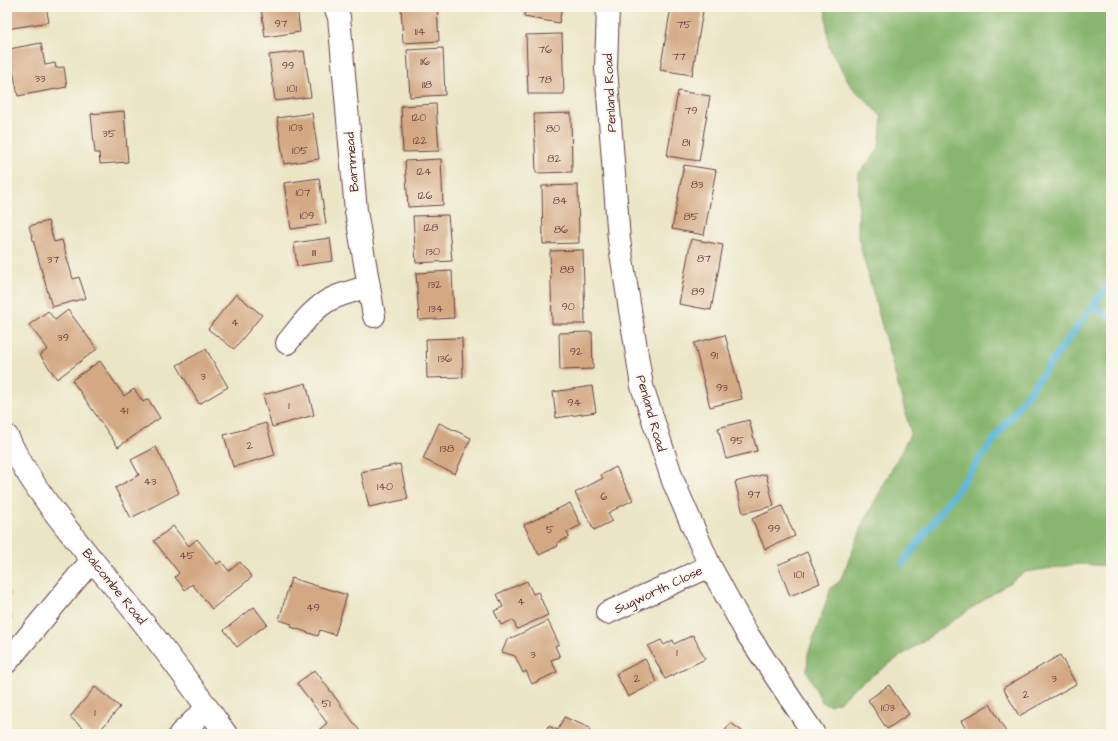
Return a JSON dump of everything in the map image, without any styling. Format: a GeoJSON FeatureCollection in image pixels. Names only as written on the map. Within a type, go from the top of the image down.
{"type":"FeatureCollection","features":[{"type":"Feature","properties":{"kind":"street","name":"Barnmead"},"geometry":{"type":"LineString","coordinates":[[335,7],[339,18],[356,211],[374,316]]}},
{"type":"Feature","properties":{"kind":"street","name":"Penland Road"},"geometry":{"type":"LineString","coordinates":[[608,7],[606,68],[619,240],[642,386],[673,481],[710,566],[746,632],[814,734]]}},
{"type":"Feature","properties":{"kind":"street"},"geometry":{"type":"LineString","coordinates":[[287,343],[309,317],[330,299],[354,292],[369,285]]}},
{"type":"Feature","properties":{"kind":"street","name":"Balcombe Road"},"geometry":{"type":"LineString","coordinates":[[7,438],[20,462],[45,499],[145,624],[226,734]]}},
{"type":"Feature","properties":{"kind":"street"},"geometry":{"type":"LineString","coordinates":[[7,662],[93,560]]}},
{"type":"Feature","properties":{"kind":"street","name":"Sugworth Close"},"geometry":{"type":"LineString","coordinates":[[607,613],[710,566]]}},
{"type":"Feature","properties":{"kind":"street"},"geometry":{"type":"LineString","coordinates":[[180,734],[207,708]]}},
{"type":"Feature","properties":{"kind":"green space"},"geometry":{"type":"Polygon","coordinates":[[[825,7],[1111,7],[1111,566],[1079,564],[1025,572],[855,687],[839,702],[830,705],[822,702],[807,671],[808,654],[831,588],[840,581],[866,518],[911,433],[858,237],[859,173],[879,149],[882,117],[851,86],[829,48],[825,7]]]}},
{"type":"Feature","properties":{"kind":"building"},"geometry":{"type":"Polygon","coordinates":[[[7,7],[46,7],[49,22],[7,29],[7,7]]]}},
{"type":"Feature","properties":{"kind":"building"},"geometry":{"type":"Polygon","coordinates":[[[261,7],[297,7],[300,32],[265,37],[261,7]]]}},
{"type":"Feature","properties":{"kind":"building"},"geometry":{"type":"Polygon","coordinates":[[[401,7],[437,7],[439,41],[403,43],[401,7]]]}},
{"type":"Feature","properties":{"kind":"building"},"geometry":{"type":"Polygon","coordinates":[[[525,7],[562,7],[559,23],[524,17],[525,7]]]}},
{"type":"Feature","properties":{"kind":"building"},"geometry":{"type":"Polygon","coordinates":[[[671,7],[693,7],[692,9],[703,11],[692,75],[660,70],[671,7]]]}},
{"type":"Feature","properties":{"kind":"building"},"geometry":{"type":"Polygon","coordinates":[[[562,34],[564,94],[528,94],[526,35],[562,34]]]}},
{"type":"Feature","properties":{"kind":"building"},"geometry":{"type":"Polygon","coordinates":[[[41,43],[45,65],[55,63],[56,68],[64,67],[67,87],[18,96],[9,49],[41,43]]]}},
{"type":"Feature","properties":{"kind":"building"},"geometry":{"type":"Polygon","coordinates":[[[443,48],[445,95],[410,97],[407,50],[443,48]]]}},
{"type":"Feature","properties":{"kind":"building"},"geometry":{"type":"Polygon","coordinates":[[[304,51],[311,97],[275,101],[269,55],[304,51]]]}},
{"type":"Feature","properties":{"kind":"building"},"geometry":{"type":"Polygon","coordinates":[[[678,91],[710,96],[699,161],[667,156],[678,91]]]}},
{"type":"Feature","properties":{"kind":"building"},"geometry":{"type":"Polygon","coordinates":[[[436,104],[439,151],[403,152],[401,106],[436,104]]]}},
{"type":"Feature","properties":{"kind":"building"},"geometry":{"type":"Polygon","coordinates":[[[124,111],[128,162],[100,164],[99,153],[95,153],[91,114],[124,111]]]}},
{"type":"Feature","properties":{"kind":"building"},"geometry":{"type":"Polygon","coordinates":[[[312,113],[319,159],[284,164],[277,118],[312,113]]]}},
{"type":"Feature","properties":{"kind":"building"},"geometry":{"type":"Polygon","coordinates":[[[571,113],[572,172],[536,173],[534,114],[571,113]]]}},
{"type":"Feature","properties":{"kind":"building"},"geometry":{"type":"Polygon","coordinates":[[[441,159],[443,205],[408,207],[405,161],[441,159]]]}},
{"type":"Feature","properties":{"kind":"building"},"geometry":{"type":"Polygon","coordinates":[[[684,165],[716,170],[704,235],[672,229],[684,165]]]}},
{"type":"Feature","properties":{"kind":"building"},"geometry":{"type":"Polygon","coordinates":[[[319,178],[326,224],[291,229],[284,183],[319,178]]]}},
{"type":"Feature","properties":{"kind":"building"},"geometry":{"type":"Polygon","coordinates":[[[578,185],[579,243],[543,244],[542,186],[578,185]]]}},
{"type":"Feature","properties":{"kind":"building"},"geometry":{"type":"Polygon","coordinates":[[[448,215],[452,261],[416,263],[413,216],[448,215]]]}},
{"type":"Feature","properties":{"kind":"building"},"geometry":{"type":"Polygon","coordinates":[[[48,221],[54,242],[62,240],[73,279],[79,277],[86,298],[52,307],[29,226],[48,221]]]}},
{"type":"Feature","properties":{"kind":"building"},"geometry":{"type":"Polygon","coordinates":[[[330,238],[333,261],[297,266],[294,243],[330,238]]]}},
{"type":"Feature","properties":{"kind":"building"},"geometry":{"type":"Polygon","coordinates":[[[691,239],[723,245],[711,310],[679,304],[691,239]]]}},
{"type":"Feature","properties":{"kind":"building"},"geometry":{"type":"Polygon","coordinates":[[[583,250],[585,324],[552,324],[550,251],[583,250]]]}},
{"type":"Feature","properties":{"kind":"building"},"geometry":{"type":"Polygon","coordinates":[[[452,271],[454,318],[419,320],[416,273],[452,271]]]}},
{"type":"Feature","properties":{"kind":"building"},"geometry":{"type":"Polygon","coordinates":[[[236,294],[262,315],[234,349],[208,329],[236,294]]]}},
{"type":"Feature","properties":{"kind":"building"},"geometry":{"type":"Polygon","coordinates":[[[68,310],[97,349],[57,379],[40,355],[48,349],[29,325],[48,311],[55,320],[68,310]]]}},
{"type":"Feature","properties":{"kind":"building"},"geometry":{"type":"Polygon","coordinates":[[[592,332],[593,369],[560,370],[559,333],[592,332]]]}},
{"type":"Feature","properties":{"kind":"building"},"geometry":{"type":"Polygon","coordinates":[[[725,335],[742,399],[710,407],[694,343],[725,335]]]}},
{"type":"Feature","properties":{"kind":"building"},"geometry":{"type":"Polygon","coordinates":[[[462,338],[463,377],[427,378],[426,339],[462,338]]]}},
{"type":"Feature","properties":{"kind":"building"},"geometry":{"type":"Polygon","coordinates":[[[206,349],[228,387],[199,404],[177,365],[206,349]]]}},
{"type":"Feature","properties":{"kind":"building"},"geometry":{"type":"Polygon","coordinates":[[[100,361],[124,396],[134,389],[143,402],[148,399],[160,418],[118,447],[72,380],[100,361]]]}},
{"type":"Feature","properties":{"kind":"building"},"geometry":{"type":"Polygon","coordinates":[[[306,383],[314,415],[272,427],[263,395],[306,383]]]}},
{"type":"Feature","properties":{"kind":"building"},"geometry":{"type":"Polygon","coordinates":[[[592,386],[596,412],[556,418],[553,392],[592,386]]]}},
{"type":"Feature","properties":{"kind":"building"},"geometry":{"type":"Polygon","coordinates":[[[749,420],[757,451],[726,459],[718,428],[749,420]]]}},
{"type":"Feature","properties":{"kind":"building"},"geometry":{"type":"Polygon","coordinates":[[[266,423],[275,455],[233,467],[224,435],[266,423]]]}},
{"type":"Feature","properties":{"kind":"building"},"geometry":{"type":"Polygon","coordinates":[[[439,423],[471,438],[455,474],[423,459],[439,423]]]}},
{"type":"Feature","properties":{"kind":"building"},"geometry":{"type":"Polygon","coordinates":[[[156,447],[179,493],[131,518],[115,488],[139,475],[131,460],[156,447]]]}},
{"type":"Feature","properties":{"kind":"building"},"geometry":{"type":"Polygon","coordinates":[[[400,464],[408,499],[369,507],[361,472],[400,464]]]}},
{"type":"Feature","properties":{"kind":"building"},"geometry":{"type":"Polygon","coordinates":[[[616,467],[633,500],[608,513],[612,521],[594,530],[575,493],[603,478],[601,475],[616,467]]]}},
{"type":"Feature","properties":{"kind":"building"},"geometry":{"type":"Polygon","coordinates":[[[766,474],[774,506],[743,513],[735,482],[766,474]]]}},
{"type":"Feature","properties":{"kind":"building"},"geometry":{"type":"Polygon","coordinates":[[[570,503],[581,525],[567,532],[569,537],[557,543],[558,546],[539,555],[524,525],[570,503]]]}},
{"type":"Feature","properties":{"kind":"building"},"geometry":{"type":"Polygon","coordinates":[[[782,506],[795,536],[765,549],[752,519],[782,506]]]}},
{"type":"Feature","properties":{"kind":"building"},"geometry":{"type":"Polygon","coordinates":[[[173,526],[189,546],[197,539],[217,564],[221,561],[229,571],[240,562],[252,577],[212,609],[192,584],[185,590],[175,577],[179,573],[154,541],[173,526]]]}},
{"type":"Feature","properties":{"kind":"building"},"geometry":{"type":"Polygon","coordinates":[[[807,552],[820,583],[790,596],[778,565],[807,552]]]}},
{"type":"Feature","properties":{"kind":"building"},"geometry":{"type":"Polygon","coordinates":[[[291,578],[347,595],[335,635],[320,630],[318,636],[291,627],[292,624],[279,620],[291,578]]]}},
{"type":"Feature","properties":{"kind":"building"},"geometry":{"type":"Polygon","coordinates":[[[527,581],[533,594],[538,592],[548,615],[517,629],[513,620],[501,625],[494,611],[503,607],[497,594],[527,581]]]}},
{"type":"Feature","properties":{"kind":"building"},"geometry":{"type":"Polygon","coordinates":[[[7,591],[11,594],[7,599],[7,591]]]}},
{"type":"Feature","properties":{"kind":"building"},"geometry":{"type":"Polygon","coordinates":[[[254,607],[267,624],[237,647],[224,630],[254,607]]]}},
{"type":"Feature","properties":{"kind":"building"},"geometry":{"type":"Polygon","coordinates":[[[7,611],[12,615],[7,620],[7,611]]]}},
{"type":"Feature","properties":{"kind":"building"},"geometry":{"type":"Polygon","coordinates":[[[548,621],[559,644],[555,646],[560,657],[551,660],[557,672],[532,684],[526,671],[523,673],[515,656],[502,652],[507,640],[548,621]]]}},
{"type":"Feature","properties":{"kind":"building"},"geometry":{"type":"Polygon","coordinates":[[[693,635],[705,659],[665,679],[648,646],[661,640],[664,645],[673,640],[674,644],[693,635]]]}},
{"type":"Feature","properties":{"kind":"building"},"geometry":{"type":"Polygon","coordinates":[[[1060,655],[1076,684],[1019,716],[1003,688],[1060,655]]]}},
{"type":"Feature","properties":{"kind":"building"},"geometry":{"type":"Polygon","coordinates":[[[645,659],[657,682],[628,697],[616,674],[645,659]]]}},
{"type":"Feature","properties":{"kind":"building"},"geometry":{"type":"Polygon","coordinates":[[[315,670],[362,734],[315,733],[327,723],[297,683],[315,670]]]}},
{"type":"Feature","properties":{"kind":"building"},"geometry":{"type":"Polygon","coordinates":[[[889,685],[909,714],[887,729],[868,700],[889,685]]]}},
{"type":"Feature","properties":{"kind":"building"},"geometry":{"type":"Polygon","coordinates":[[[95,687],[120,707],[97,734],[90,734],[70,717],[95,687]]]}},
{"type":"Feature","properties":{"kind":"building"},"geometry":{"type":"Polygon","coordinates":[[[990,704],[1006,732],[1003,734],[969,734],[961,721],[990,704]]]}},
{"type":"Feature","properties":{"kind":"building"},"geometry":{"type":"Polygon","coordinates":[[[564,717],[590,728],[588,734],[544,734],[548,726],[558,730],[564,717]]]}},
{"type":"Feature","properties":{"kind":"building"},"geometry":{"type":"Polygon","coordinates":[[[731,723],[746,734],[722,734],[731,723]]]}},
{"type":"Feature","properties":{"kind":"waterway"},"geometry":{"type":"LineString","coordinates":[[903,563],[1111,281]]}},
{"type":"Feature","properties":{"kind":"waterway"},"geometry":{"type":"LineString","coordinates":[[1093,306],[1111,316]]}}]}
